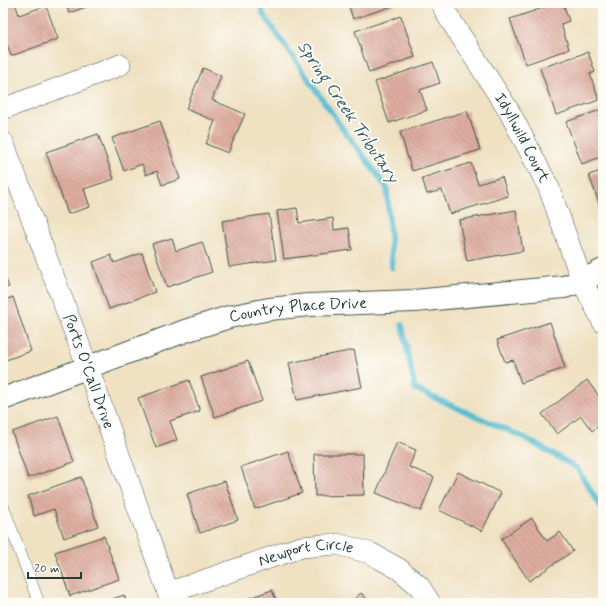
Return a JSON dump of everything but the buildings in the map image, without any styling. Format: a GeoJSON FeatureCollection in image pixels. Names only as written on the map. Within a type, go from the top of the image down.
{"type":"FeatureCollection","features":[{"type":"Feature","properties":{"kind":"street","name":"Idyllwild Court"},"geometry":{"type":"LineString","coordinates":[[442,3],[446,13],[509,111],[549,188],[582,281],[603,322]]}},
{"type":"Feature","properties":{"kind":"street"},"geometry":{"type":"LineString","coordinates":[[3,109],[120,65]]}},
{"type":"Feature","properties":{"kind":"street","name":"Ports O'Call Drive"},"geometry":{"type":"LineString","coordinates":[[3,142],[88,368],[170,598]]}},
{"type":"Feature","properties":{"kind":"street","name":"Country Place Drive"},"geometry":{"type":"LineString","coordinates":[[3,399],[185,331],[229,317],[269,309],[308,305],[414,301],[564,287],[582,281],[603,270]]}},
{"type":"Feature","properties":{"kind":"street","name":"Newport Circle"},"geometry":{"type":"LineString","coordinates":[[170,598],[301,547],[337,544],[370,553],[399,569],[419,586],[430,603]]}},
{"type":"Feature","properties":{"kind":"lane"},"geometry":{"type":"LineString","coordinates":[[3,506],[39,603]]}},
{"type":"Feature","properties":{"kind":"waterway","name":"Spring Creek Tributary"},"geometry":{"type":"LineString","coordinates":[[261,3],[263,14],[341,126],[387,188],[392,268]]}},
{"type":"Feature","properties":{"kind":"waterway","name":"Spring Creek Tributary"},"geometry":{"type":"LineString","coordinates":[[402,325],[415,389],[525,438],[577,468],[603,510]]}}]}
